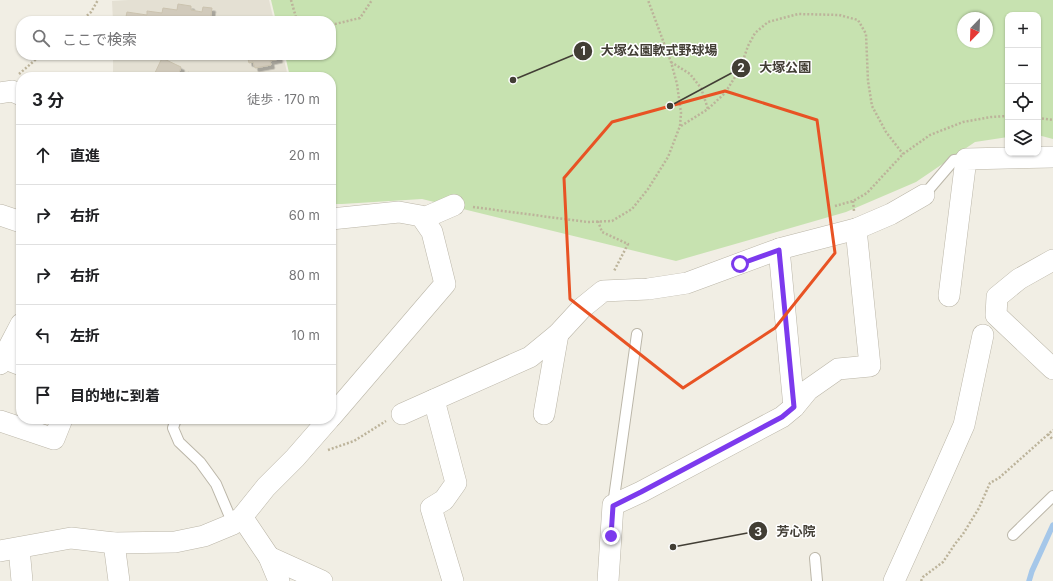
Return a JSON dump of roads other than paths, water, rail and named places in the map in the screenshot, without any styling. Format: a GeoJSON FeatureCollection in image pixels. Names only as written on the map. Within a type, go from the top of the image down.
{"type":"FeatureCollection","features":[{"type":"Feature","properties":{"kind":"street"},"geometry":{"type":"LineString","coordinates":[[0,92],[12,91],[16,88]]}},
{"type":"Feature","properties":{"kind":"street"},"geometry":{"type":"LineString","coordinates":[[949,296],[966,159],[1053,157]]}},
{"type":"Feature","properties":{"kind":"street"},"geometry":{"type":"LineString","coordinates":[[402,414],[530,357],[558,334],[582,308],[603,291],[648,289],[687,283],[779,250],[856,229],[891,214],[924,195]]}},
{"type":"Feature","properties":{"kind":"street"},"geometry":{"type":"LineString","coordinates":[[424,218],[454,205]]}},
{"type":"Feature","properties":{"kind":"street"},"geometry":{"type":"LineString","coordinates":[[336,218],[399,212],[421,216],[424,218],[432,232],[445,284],[336,408]]}},
{"type":"Feature","properties":{"kind":"street"},"geometry":{"type":"LineString","coordinates":[[0,216],[16,221]]}},
{"type":"Feature","properties":{"kind":"street"},"geometry":{"type":"LineString","coordinates":[[608,581],[613,506],[782,417],[794,407],[808,390],[838,369],[870,366],[856,229]]}},
{"type":"Feature","properties":{"kind":"street"},"geometry":{"type":"LineString","coordinates":[[779,250],[794,407]]}},
{"type":"Feature","properties":{"kind":"street"},"geometry":{"type":"LineString","coordinates":[[1053,260],[1019,279],[998,297],[996,315],[1053,369]]}},
{"type":"Feature","properties":{"kind":"street"},"geometry":{"type":"LineString","coordinates":[[544,414],[558,334]]}},
{"type":"Feature","properties":{"kind":"street"},"geometry":{"type":"LineString","coordinates":[[894,581],[964,425],[983,335]]}},
{"type":"Feature","properties":{"kind":"street"},"geometry":{"type":"LineString","coordinates":[[8,362],[16,339]]}},
{"type":"Feature","properties":{"kind":"street"},"geometry":{"type":"LineString","coordinates":[[434,400],[456,483],[444,500],[431,508],[453,581]]}},
{"type":"Feature","properties":{"kind":"street"},"geometry":{"type":"LineString","coordinates":[[0,421],[54,439],[60,424]]}},
{"type":"Feature","properties":{"kind":"street"},"geometry":{"type":"LineString","coordinates":[[22,581],[10,550],[71,538],[114,543],[175,542],[204,536],[237,520],[321,424]]}},
{"type":"Feature","properties":{"kind":"street"},"geometry":{"type":"LineString","coordinates":[[237,520],[269,557],[279,581]]}},
{"type":"Feature","properties":{"kind":"street"},"geometry":{"type":"LineString","coordinates":[[114,543],[119,581]]}},
{"type":"Feature","properties":{"kind":"street"},"geometry":{"type":"LineString","coordinates":[[269,557],[322,581]]}},
{"type":"Feature","properties":{"kind":"lane"},"geometry":{"type":"LineString","coordinates":[[924,195],[954,160],[966,159]]}},
{"type":"Feature","properties":{"kind":"lane"},"geometry":{"type":"LineString","coordinates":[[613,506],[638,334]]}},
{"type":"Feature","properties":{"kind":"lane"},"geometry":{"type":"LineString","coordinates":[[174,424],[173,428],[179,442],[200,462],[216,484],[237,520]]}},
{"type":"Feature","properties":{"kind":"lane"},"geometry":{"type":"LineString","coordinates":[[1013,535],[1053,496]]}},
{"type":"Feature","properties":{"kind":"lane"},"geometry":{"type":"LineString","coordinates":[[815,558],[817,581]]}},
{"type":"Feature","properties":{"kind":"waterway"},"geometry":{"type":"LineString","coordinates":[[1029,581],[1053,525]]}},
{"type":"Feature","properties":{"kind":"place","name":"大塚公園軟式野球場"},"geometry":{"type":"Point","coordinates":[513,80]}},
{"type":"Feature","properties":{"kind":"place","name":"大塚公園"},"geometry":{"type":"Point","coordinates":[670,106]}},
{"type":"Feature","properties":{"kind":"place","name":"芳心院"},"geometry":{"type":"Point","coordinates":[673,547]}}]}
